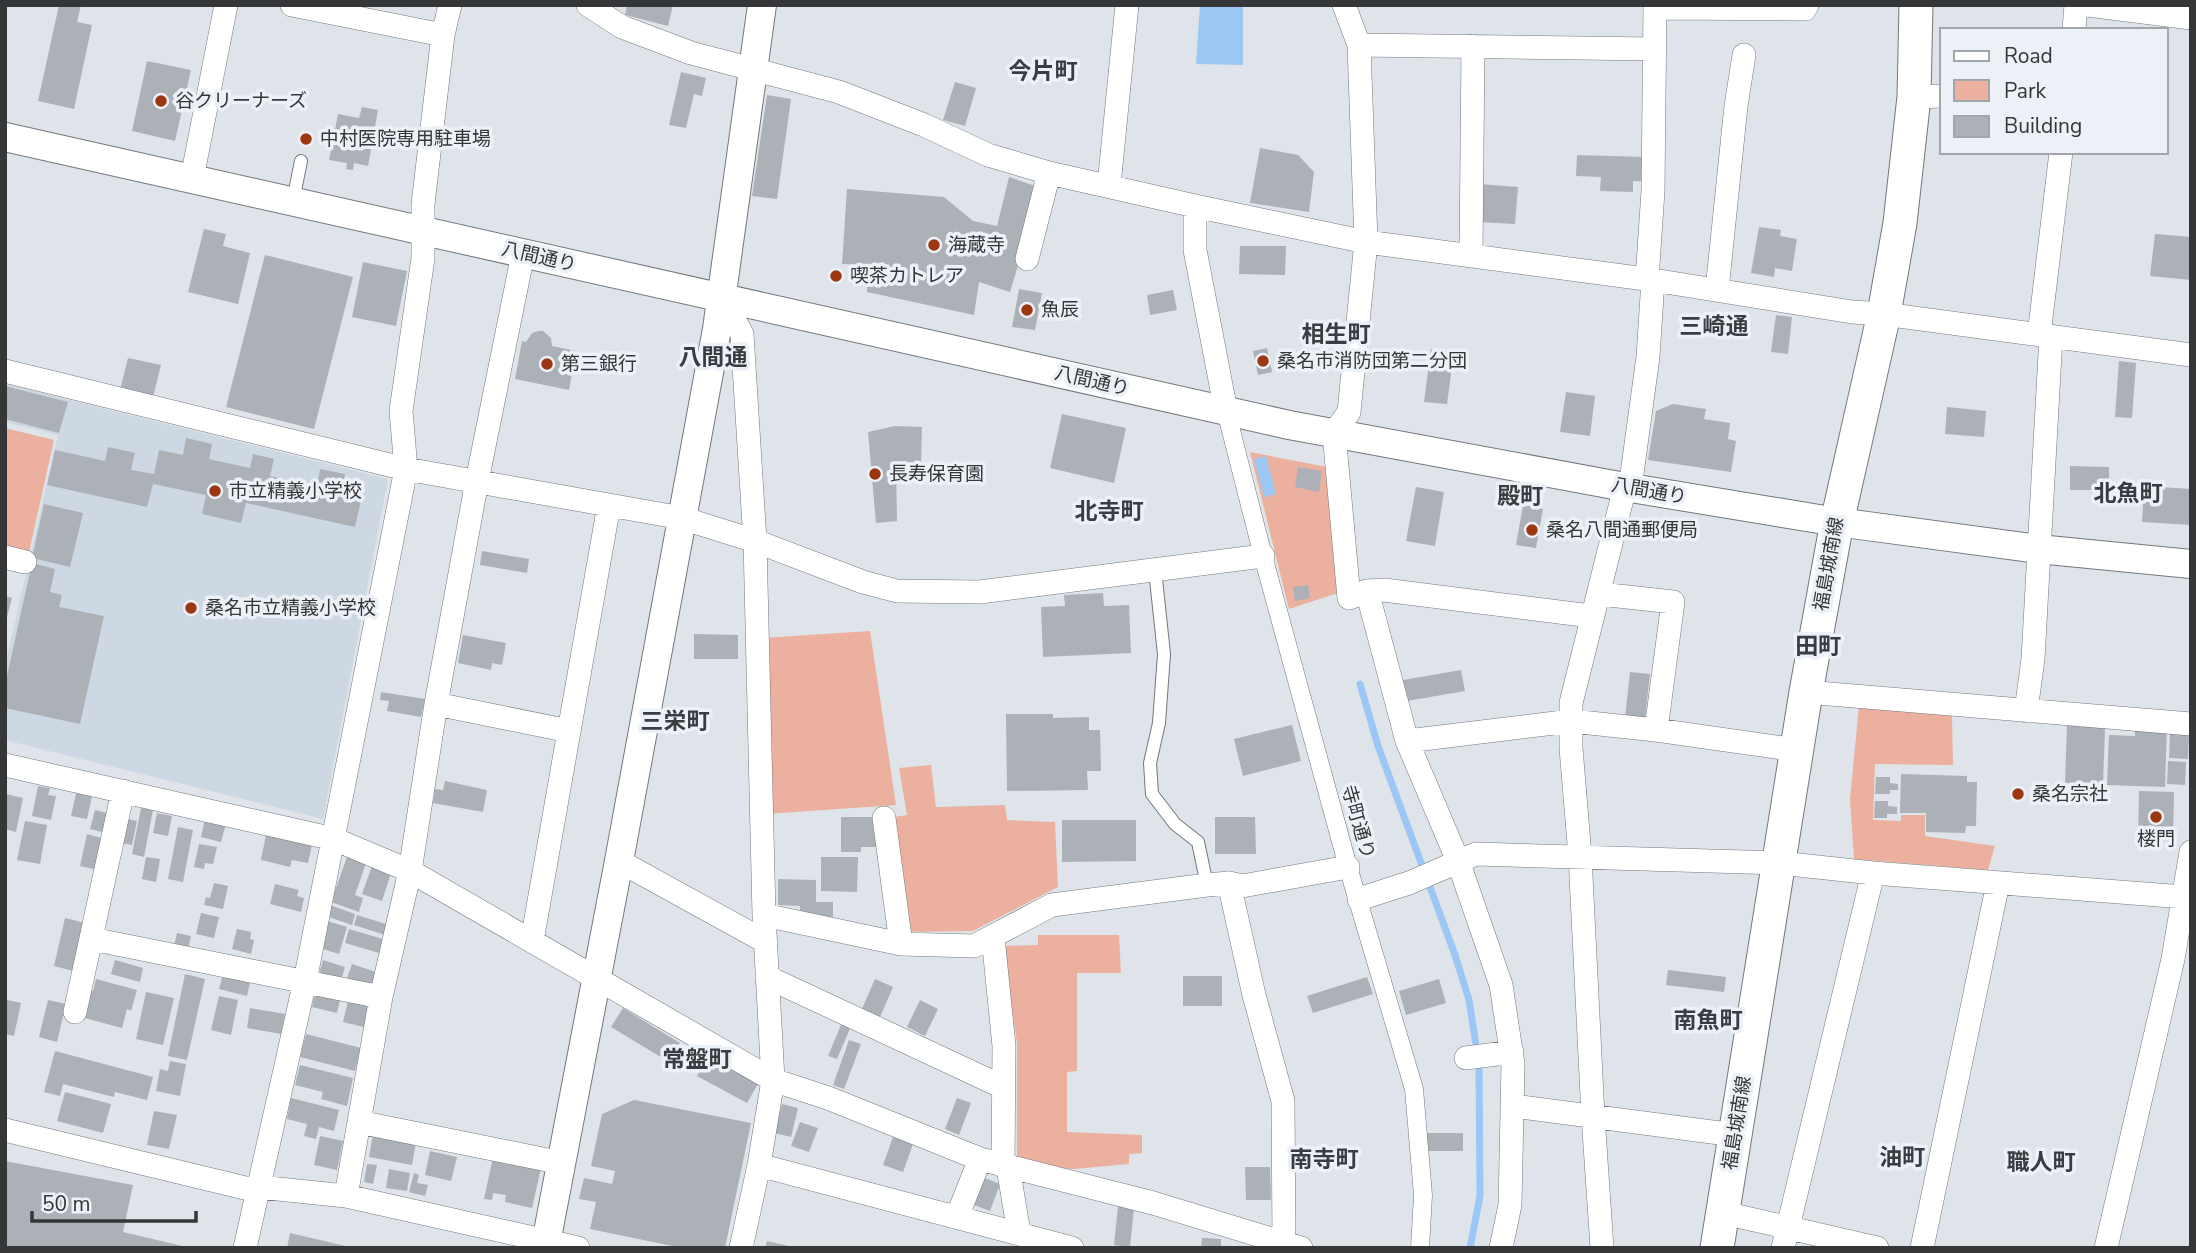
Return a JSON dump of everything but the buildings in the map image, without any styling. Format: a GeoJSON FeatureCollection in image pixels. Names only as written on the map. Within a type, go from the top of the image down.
{"type":"FeatureCollection","features":[{"type":"Feature","properties":{"kind":"main road","name":"福島城南線"},"geometry":{"type":"LineString","coordinates":[[1717,1248],[1806,692],[1837,522],[1884,314],[1900,223],[1928,96],[1916,5]]}},
{"type":"Feature","properties":{"kind":"street"},"geometry":{"type":"LineString","coordinates":[[192,178],[226,5]]}},
{"type":"Feature","properties":{"kind":"street"},"geometry":{"type":"LineString","coordinates":[[292,5],[443,35]]}},
{"type":"Feature","properties":{"kind":"street"},"geometry":{"type":"LineString","coordinates":[[246,1248],[305,981],[406,469],[401,411],[423,258],[421,230],[443,35],[450,5]]}},
{"type":"Feature","properties":{"kind":"street"},"geometry":{"type":"LineString","coordinates":[[588,5],[622,27],[691,53],[839,92],[925,125],[988,155],[1049,173],[1195,206],[1366,242],[1650,280],[1852,312],[2191,355]]}},
{"type":"Feature","properties":{"kind":"street"},"geometry":{"type":"LineString","coordinates":[[546,1244],[722,298],[762,5]]}},
{"type":"Feature","properties":{"kind":"street"},"geometry":{"type":"LineString","coordinates":[[1109,185],[1128,5]]}},
{"type":"Feature","properties":{"kind":"street"},"geometry":{"type":"LineString","coordinates":[[1344,5],[1359,45],[1366,242],[1349,412],[1334,433],[1349,598],[1367,591],[1384,590],[1591,616]]}},
{"type":"Feature","properties":{"kind":"street"},"geometry":{"type":"LineString","coordinates":[[1602,1248],[1580,856],[1570,748],[1571,703],[1591,616],[1600,594],[1628,488],[1648,357],[1655,6],[1805,9],[1807,5]]}},
{"type":"Feature","properties":{"kind":"street"},"geometry":{"type":"LineString","coordinates":[[2074,28],[2076,5]]}},
{"type":"Feature","properties":{"kind":"street"},"geometry":{"type":"LineString","coordinates":[[2088,5],[2191,18]]}},
{"type":"Feature","properties":{"kind":"street"},"geometry":{"type":"LineString","coordinates":[[1359,45],[1654,49]]}},
{"type":"Feature","properties":{"kind":"street"},"geometry":{"type":"LineString","coordinates":[[1471,255],[1473,47]]}},
{"type":"Feature","properties":{"kind":"street"},"geometry":{"type":"LineString","coordinates":[[1717,290],[1736,106],[1744,55]]}},
{"type":"Feature","properties":{"kind":"street","name":"八間通り"},"geometry":{"type":"LineString","coordinates":[[5,137],[1334,433],[1628,488],[1837,522],[2038,549],[2191,564]]}},
{"type":"Feature","properties":{"kind":"street"},"geometry":{"type":"LineString","coordinates":[[2026,711],[2033,659],[2045,335],[2062,154]]}},
{"type":"Feature","properties":{"kind":"street"},"geometry":{"type":"LineString","coordinates":[[1027,260],[1049,173]]}},
{"type":"Feature","properties":{"kind":"street"},"geometry":{"type":"LineString","coordinates":[[1195,206],[1195,250],[1226,411]]}},
{"type":"Feature","properties":{"kind":"street"},"geometry":{"type":"LineString","coordinates":[[346,1196],[382,997],[410,871],[436,704],[477,481],[523,254]]}},
{"type":"Feature","properties":{"kind":"street"},"geometry":{"type":"LineString","coordinates":[[722,298],[743,334],[755,541],[764,915],[773,1080],[759,1165],[741,1248]]}},
{"type":"Feature","properties":{"kind":"street"},"geometry":{"type":"LineString","coordinates":[[5,371],[406,469],[682,519],[755,541],[863,582],[897,591],[980,592],[1263,556]]}},
{"type":"Feature","properties":{"kind":"street","name":"寺町通り"},"geometry":{"type":"LineString","coordinates":[[1226,411],[1348,867],[1414,1089],[1423,1195],[1420,1248]]}},
{"type":"Feature","properties":{"kind":"street"},"geometry":{"type":"LineString","coordinates":[[532,941],[609,505]]}},
{"type":"Feature","properties":{"kind":"street"},"geometry":{"type":"LineString","coordinates":[[1367,591],[1407,741],[1500,985],[1512,1052],[1513,1105],[1510,1205],[1501,1248]]}},
{"type":"Feature","properties":{"kind":"street"},"geometry":{"type":"LineString","coordinates":[[1600,594],[1673,602],[1656,730]]}},
{"type":"Feature","properties":{"kind":"street"},"geometry":{"type":"LineString","coordinates":[[1806,692],[2191,724]]}},
{"type":"Feature","properties":{"kind":"street"},"geometry":{"type":"LineString","coordinates":[[436,704],[569,731]]}},
{"type":"Feature","properties":{"kind":"street"},"geometry":{"type":"LineString","coordinates":[[1407,741],[1571,721],[1797,750]]}},
{"type":"Feature","properties":{"kind":"street"},"geometry":{"type":"LineString","coordinates":[[5,765],[334,839],[410,871],[773,1080],[828,1098],[980,1159],[1153,1203],[1293,1245],[1283,1101],[1254,995],[1218,884]]}},
{"type":"Feature","properties":{"kind":"street"},"geometry":{"type":"LineString","coordinates":[[75,1012],[123,791]]}},
{"type":"Feature","properties":{"kind":"street"},"geometry":{"type":"LineString","coordinates":[[884,818],[901,944]]}},
{"type":"Feature","properties":{"kind":"street"},"geometry":{"type":"LineString","coordinates":[[2106,1248],[2173,959],[2191,852]]}},
{"type":"Feature","properties":{"kind":"street"},"geometry":{"type":"LineString","coordinates":[[1359,900],[1409,883],[1476,854],[1780,863],[1873,873],[2184,897]]}},
{"type":"Feature","properties":{"kind":"street"},"geometry":{"type":"LineString","coordinates":[[619,862],[766,942]]}},
{"type":"Feature","properties":{"kind":"street"},"geometry":{"type":"LineString","coordinates":[[764,915],[901,944],[974,946],[1052,905],[1218,884],[1242,886],[1348,867]]}},
{"type":"Feature","properties":{"kind":"street"},"geometry":{"type":"LineString","coordinates":[[1785,1237],[1873,873]]}},
{"type":"Feature","properties":{"kind":"street"},"geometry":{"type":"LineString","coordinates":[[1922,1248],[1998,883]]}},
{"type":"Feature","properties":{"kind":"street"},"geometry":{"type":"LineString","coordinates":[[993,937],[1004,1046],[1006,1167],[1012,1238]]}},
{"type":"Feature","properties":{"kind":"street"},"geometry":{"type":"LineString","coordinates":[[92,939],[382,997]]}},
{"type":"Feature","properties":{"kind":"street"},"geometry":{"type":"LineString","coordinates":[[767,977],[1003,1087]]}},
{"type":"Feature","properties":{"kind":"street"},"geometry":{"type":"LineString","coordinates":[[1476,1057],[1512,1052]]}},
{"type":"Feature","properties":{"kind":"street"},"geometry":{"type":"LineString","coordinates":[[1513,1105],[1735,1135]]}},
{"type":"Feature","properties":{"kind":"street"},"geometry":{"type":"LineString","coordinates":[[359,1122],[562,1163]]}},
{"type":"Feature","properties":{"kind":"street"},"geometry":{"type":"LineString","coordinates":[[5,1130],[245,1188],[259,1187],[346,1196],[546,1244],[578,1248]]}},
{"type":"Feature","properties":{"kind":"street"},"geometry":{"type":"LineString","coordinates":[[957,1217],[980,1159]]}},
{"type":"Feature","properties":{"kind":"street"},"geometry":{"type":"LineString","coordinates":[[759,1165],[957,1217],[1012,1238],[1072,1248]]}},
{"type":"Feature","properties":{"kind":"street"},"geometry":{"type":"LineString","coordinates":[[1724,1213],[1785,1237],[1877,1248]]}},
{"type":"Feature","properties":{"kind":"lane"},"geometry":{"type":"LineString","coordinates":[[293,201],[301,161]]}},
{"type":"Feature","properties":{"kind":"lane"},"geometry":{"type":"LineString","coordinates":[[1155,570],[1164,654],[1159,723],[1150,763],[1152,794],[1175,824],[1198,842],[1218,884]]}},
{"type":"Feature","properties":{"kind":"shaded area","name":"桑名市立精義小学校"},"geometry":{"type":"Polygon","coordinates":[[[5,384],[388,479],[323,819],[5,740],[5,665],[58,435],[5,422],[5,384]]]}},
{"type":"Feature","properties":{"kind":"green space"},"geometry":{"type":"Polygon","coordinates":[[[5,428],[54,440],[28,557],[5,552],[5,428]]]}},
{"type":"Feature","properties":{"kind":"green space"},"geometry":{"type":"Polygon","coordinates":[[[1250,452],[1327,467],[1338,593],[1289,609],[1250,452]]]}},
{"type":"Feature","properties":{"kind":"green space"},"geometry":{"type":"Polygon","coordinates":[[[870,631],[896,805],[766,814],[761,638],[870,631]]]}},
{"type":"Feature","properties":{"kind":"green space"},"geometry":{"type":"Polygon","coordinates":[[[1859,706],[1952,714],[1953,765],[1875,764],[1873,820],[1901,821],[1901,815],[1925,815],[1925,836],[1995,846],[1988,870],[1854,859],[1850,799],[1859,706]]]}},
{"type":"Feature","properties":{"kind":"green space"},"geometry":{"type":"Polygon","coordinates":[[[931,765],[936,807],[1005,805],[1007,820],[1055,822],[1058,887],[973,931],[907,932],[894,817],[907,815],[899,768],[931,765]]]}},
{"type":"Feature","properties":{"kind":"green space"},"geometry":{"type":"Polygon","coordinates":[[[1038,935],[1119,935],[1121,973],[1077,973],[1077,1071],[1067,1072],[1067,1132],[1142,1135],[1142,1153],[1129,1154],[1129,1164],[1074,1169],[1024,1167],[1017,1160],[1017,1043],[1003,946],[1038,945],[1038,935]]]}},
{"type":"Feature","properties":{"kind":"water"},"geometry":{"type":"Polygon","coordinates":[[[1200,5],[1243,5],[1243,65],[1196,64],[1200,5]]]}},
{"type":"Feature","properties":{"kind":"water"},"geometry":{"type":"Polygon","coordinates":[[[1266,456],[1276,494],[1264,497],[1254,459],[1266,456]]]}},
{"type":"Feature","properties":{"kind":"waterway"},"geometry":{"type":"LineString","coordinates":[[1360,684],[1378,746],[1469,1000],[1479,1064],[1480,1196],[1470,1248]]}},
{"type":"Feature","properties":{"kind":"place","name":"谷クリーナーズ"},"geometry":{"type":"Point","coordinates":[161,101]}},
{"type":"Feature","properties":{"kind":"place","name":"中村医院専用駐車場"},"geometry":{"type":"Point","coordinates":[306,139]}},
{"type":"Feature","properties":{"kind":"place","name":"海蔵寺"},"geometry":{"type":"Point","coordinates":[934,245]}},
{"type":"Feature","properties":{"kind":"place","name":"喫茶カトレア"},"geometry":{"type":"Point","coordinates":[836,276]}},
{"type":"Feature","properties":{"kind":"place","name":"魚辰"},"geometry":{"type":"Point","coordinates":[1027,310]}},
{"type":"Feature","properties":{"kind":"place","name":"桑名市消防団第二分団"},"geometry":{"type":"Point","coordinates":[1263,361]}},
{"type":"Feature","properties":{"kind":"place","name":"第三銀行"},"geometry":{"type":"Point","coordinates":[547,364]}},
{"type":"Feature","properties":{"kind":"place","name":"長寿保育園"},"geometry":{"type":"Point","coordinates":[875,474]}},
{"type":"Feature","properties":{"kind":"place","name":"市立精義小学校"},"geometry":{"type":"Point","coordinates":[215,491]}},
{"type":"Feature","properties":{"kind":"place","name":"桑名八間通郵便局"},"geometry":{"type":"Point","coordinates":[1532,530]}},
{"type":"Feature","properties":{"kind":"place","name":"桑名市立精義小学校"},"geometry":{"type":"Point","coordinates":[191,608]}},
{"type":"Feature","properties":{"kind":"place","name":"桑名宗社"},"geometry":{"type":"Point","coordinates":[2018,794]}},
{"type":"Feature","properties":{"kind":"place","name":"楼門"},"geometry":{"type":"Point","coordinates":[2156,817]}},
{"type":"Feature","properties":{"kind":"district","name":"今片町"},"geometry":{"type":"Point","coordinates":[1043,71]}},
{"type":"Feature","properties":{"kind":"district","name":"三崎通"},"geometry":{"type":"Point","coordinates":[1714,326]}},
{"type":"Feature","properties":{"kind":"district","name":"相生町"},"geometry":{"type":"Point","coordinates":[1336,334]}},
{"type":"Feature","properties":{"kind":"district","name":"八間通"},"geometry":{"type":"Point","coordinates":[713,357]}},
{"type":"Feature","properties":{"kind":"district","name":"北魚町"},"geometry":{"type":"Point","coordinates":[2128,493]}},
{"type":"Feature","properties":{"kind":"district","name":"殿町"},"geometry":{"type":"Point","coordinates":[1520,496]}},
{"type":"Feature","properties":{"kind":"district","name":"北寺町"},"geometry":{"type":"Point","coordinates":[1109,511]}},
{"type":"Feature","properties":{"kind":"district","name":"田町"},"geometry":{"type":"Point","coordinates":[1818,646]}},
{"type":"Feature","properties":{"kind":"district","name":"三栄町"},"geometry":{"type":"Point","coordinates":[675,721]}},
{"type":"Feature","properties":{"kind":"district","name":"南魚町"},"geometry":{"type":"Point","coordinates":[1708,1020]}},
{"type":"Feature","properties":{"kind":"district","name":"常盤町"},"geometry":{"type":"Point","coordinates":[697,1059]}},
{"type":"Feature","properties":{"kind":"district","name":"油町"},"geometry":{"type":"Point","coordinates":[1902,1157]}},
{"type":"Feature","properties":{"kind":"district","name":"南寺町"},"geometry":{"type":"Point","coordinates":[1324,1159]}},
{"type":"Feature","properties":{"kind":"district","name":"職人町"},"geometry":{"type":"Point","coordinates":[2041,1162]}}]}
